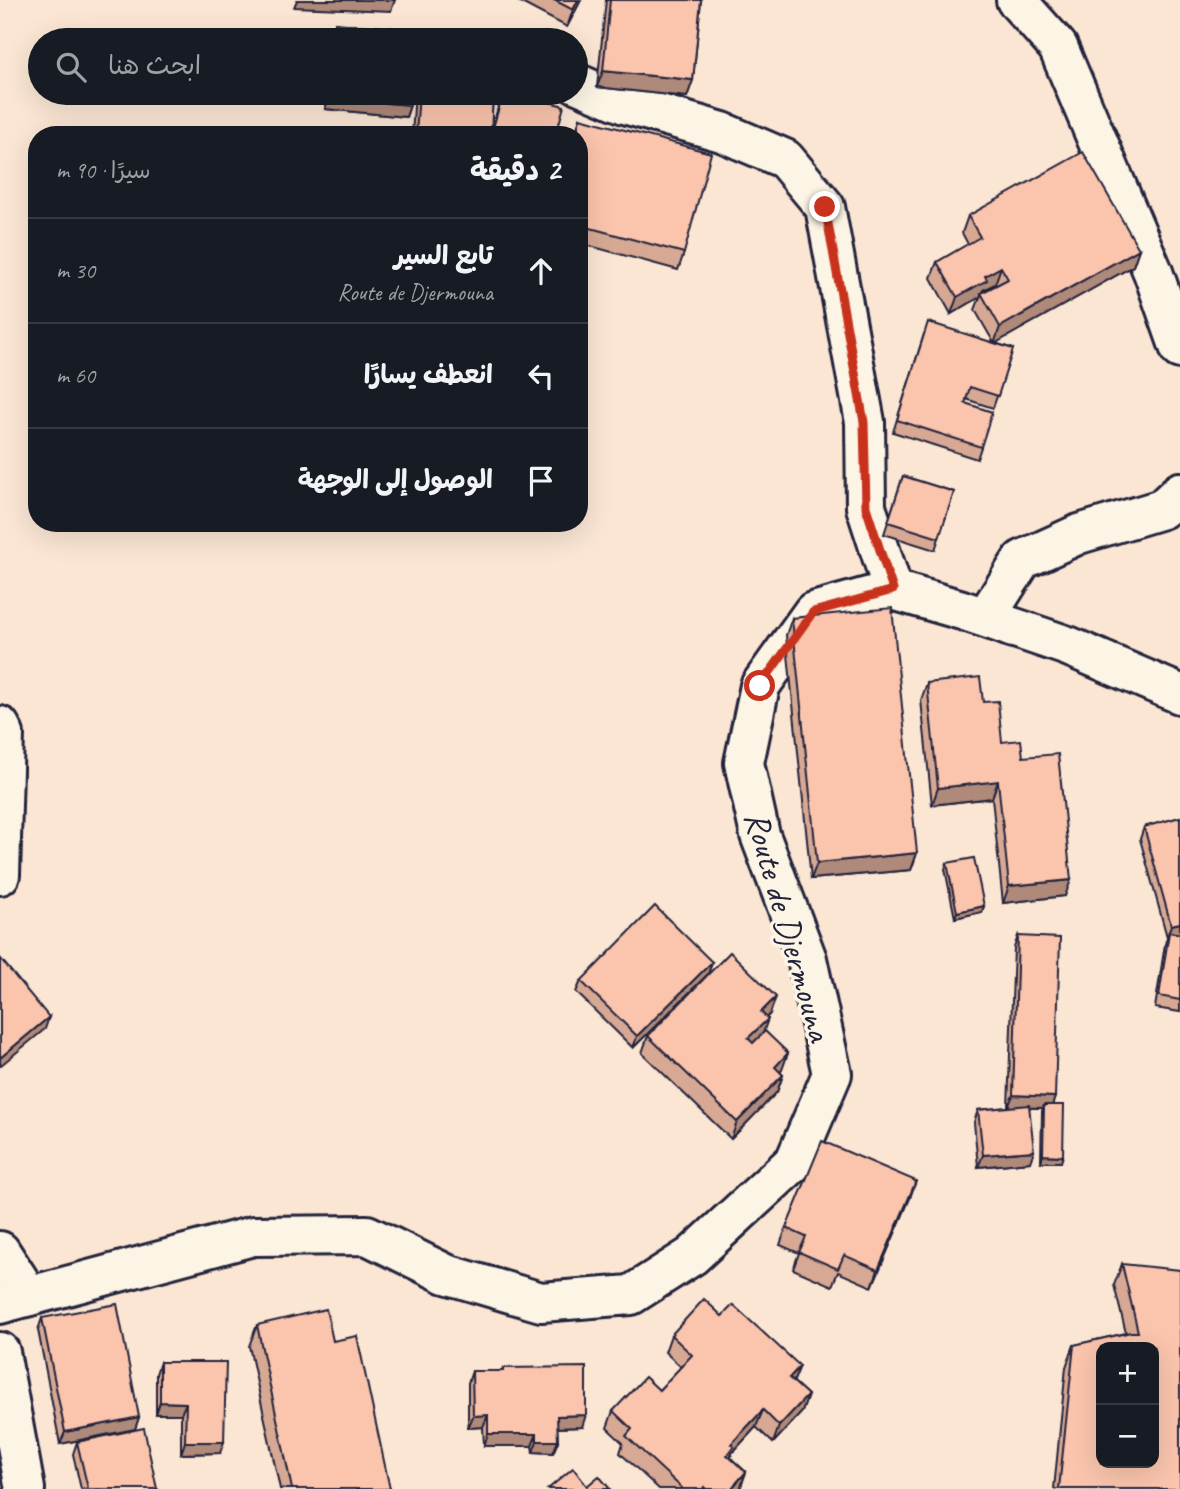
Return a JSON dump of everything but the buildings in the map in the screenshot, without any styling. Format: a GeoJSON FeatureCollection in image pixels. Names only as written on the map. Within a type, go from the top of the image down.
{"type":"FeatureCollection","features":[{"type":"Feature","properties":{"kind":"street"},"geometry":{"type":"LineString","coordinates":[[1016,0],[1058,47],[1153,272],[1180,349]]}},
{"type":"Feature","properties":{"kind":"street"},"geometry":{"type":"LineString","coordinates":[[588,88],[625,104],[722,132],[785,159],[825,207],[864,422],[866,507],[893,590],[1068,646],[1180,694]]}},
{"type":"Feature","properties":{"kind":"street"},"geometry":{"type":"LineString","coordinates":[[1013,628],[986,617],[1022,560],[1079,534],[1162,509],[1180,492]]}},
{"type":"Feature","properties":{"kind":"street","name":"Route de Djermouna"},"geometry":{"type":"LineString","coordinates":[[14,1300],[253,1236],[368,1235],[446,1274],[541,1302],[631,1296],[692,1256],[795,1161],[832,1074],[807,959],[760,835],[744,763],[760,686],[813,612],[893,590]]}},
{"type":"Feature","properties":{"kind":"street"},"geometry":{"type":"LineString","coordinates":[[0,726],[4,734],[0,875]]}},
{"type":"Feature","properties":{"kind":"street"},"geometry":{"type":"LineString","coordinates":[[0,1251],[14,1300]]}},
{"type":"Feature","properties":{"kind":"street"},"geometry":{"type":"LineString","coordinates":[[0,1352],[25,1489]]}},
{"type":"Feature","properties":{"kind":"route"},"geometry":{"type":"LineString","coordinates":[[760,686],[813,612],[893,590],[866,507],[864,422],[825,207]]}}]}
